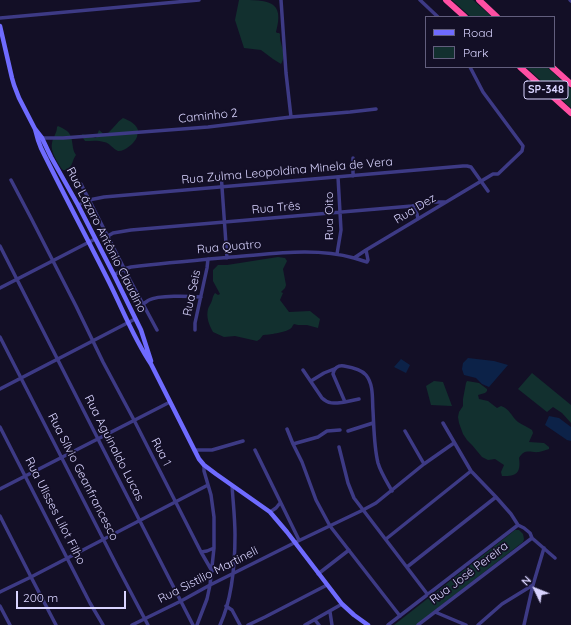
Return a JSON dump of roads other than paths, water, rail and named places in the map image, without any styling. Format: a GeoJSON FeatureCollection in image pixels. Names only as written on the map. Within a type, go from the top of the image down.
{"type":"FeatureCollection","features":[{"type":"Feature","properties":{"kind":"highway"},"geometry":{"type":"LineString","coordinates":[[446,0],[464,16]]}},
{"type":"Feature","properties":{"kind":"highway"},"geometry":{"type":"LineString","coordinates":[[479,0],[496,16]]}},
{"type":"Feature","properties":{"kind":"highway","name":"SP-348"},"geometry":{"type":"LineString","coordinates":[[521,68],[571,113]]}},
{"type":"Feature","properties":{"kind":"highway","name":"SP-348"},"geometry":{"type":"LineString","coordinates":[[553,68],[571,84]]}},
{"type":"Feature","properties":{"kind":"main road","name":"Rua Lázaro Antônio Claudino"},"geometry":{"type":"LineString","coordinates":[[0,26],[14,86],[35,129],[41,148],[139,344],[151,364],[199,459],[204,465],[270,512],[296,541],[318,574],[342,604],[368,625]]}},
{"type":"Feature","properties":{"kind":"main road","name":"Rua Lázaro Antônio Claudino"},"geometry":{"type":"LineString","coordinates":[[35,129],[42,138],[50,157],[78,205],[114,275],[144,339],[151,364]]}},
{"type":"Feature","properties":{"kind":"street"},"geometry":{"type":"LineString","coordinates":[[0,18],[199,0]]}},
{"type":"Feature","properties":{"kind":"street"},"geometry":{"type":"LineString","coordinates":[[281,0],[286,73],[291,117]]}},
{"type":"Feature","properties":{"kind":"street"},"geometry":{"type":"LineString","coordinates":[[420,0],[437,16]]}},
{"type":"Feature","properties":{"kind":"street","name":"Rua Dez"},"geometry":{"type":"LineString","coordinates":[[354,258],[493,174],[498,174],[523,149],[523,146],[483,92],[471,68]]}},
{"type":"Feature","properties":{"kind":"street","name":"Caminho 2"},"geometry":{"type":"LineString","coordinates":[[42,138],[63,138],[208,128],[291,117],[376,109]]}},
{"type":"Feature","properties":{"kind":"street"},"geometry":{"type":"LineString","coordinates":[[353,158],[353,176]]}},
{"type":"Feature","properties":{"kind":"street","name":"Rua Zulma Leopoldina Minela de Vera"},"geometry":{"type":"LineString","coordinates":[[78,205],[89,200],[104,197],[467,166],[471,167],[488,191]]}},
{"type":"Feature","properties":{"kind":"street"},"geometry":{"type":"LineString","coordinates":[[221,173],[228,258]]}},
{"type":"Feature","properties":{"kind":"street","name":"Rua Oito"},"geometry":{"type":"LineString","coordinates":[[337,254],[341,230],[338,177]]}},
{"type":"Feature","properties":{"kind":"street","name":"Rua 1"},"geometry":{"type":"LineString","coordinates":[[11,180],[103,362],[212,571]]}},
{"type":"Feature","properties":{"kind":"street"},"geometry":{"type":"LineString","coordinates":[[81,184],[157,330]]}},
{"type":"Feature","properties":{"kind":"street","name":"Rua Três"},"geometry":{"type":"LineString","coordinates":[[108,236],[113,233],[131,230],[225,223],[446,202]]}},
{"type":"Feature","properties":{"kind":"street"},"geometry":{"type":"LineString","coordinates":[[427,203],[432,211]]}},
{"type":"Feature","properties":{"kind":"street"},"geometry":{"type":"LineString","coordinates":[[412,206],[418,219]]}},
{"type":"Feature","properties":{"kind":"street"},"geometry":{"type":"LineString","coordinates":[[0,288],[95,239]]}},
{"type":"Feature","properties":{"kind":"street","name":"Rua Aguinaldo Lucas"},"geometry":{"type":"LineString","coordinates":[[0,246],[193,625]]}},
{"type":"Feature","properties":{"kind":"street"},"geometry":{"type":"LineString","coordinates":[[354,258],[367,262],[366,250]]}},
{"type":"Feature","properties":{"kind":"street","name":"Rua Quatro"},"geometry":{"type":"LineString","coordinates":[[114,275],[131,267],[294,252],[337,254],[354,258]]}},
{"type":"Feature","properties":{"kind":"street","name":"Rua Seis"},"geometry":{"type":"LineString","coordinates":[[194,330],[208,268],[208,259]]}},
{"type":"Feature","properties":{"kind":"street"},"geometry":{"type":"LineString","coordinates":[[143,304],[155,298],[188,296],[201,297]]}},
{"type":"Feature","properties":{"kind":"street"},"geometry":{"type":"LineString","coordinates":[[0,389],[135,319]]}},
{"type":"Feature","properties":{"kind":"street","name":"Rua Sílvio Geanfrancesco"},"geometry":{"type":"LineString","coordinates":[[0,337],[148,625]]}},
{"type":"Feature","properties":{"kind":"street"},"geometry":{"type":"LineString","coordinates":[[311,381],[339,366],[364,372],[367,376],[372,392],[373,424],[378,463],[392,491]]}},
{"type":"Feature","properties":{"kind":"street"},"geometry":{"type":"LineString","coordinates":[[334,369],[333,374],[345,402]]}},
{"type":"Feature","properties":{"kind":"street"},"geometry":{"type":"LineString","coordinates":[[304,370],[325,401],[330,403],[359,399]]}},
{"type":"Feature","properties":{"kind":"street"},"geometry":{"type":"LineString","coordinates":[[0,489],[170,402]]}},
{"type":"Feature","properties":{"kind":"street"},"geometry":{"type":"LineString","coordinates":[[444,423],[471,471],[511,514],[518,525],[524,528],[532,538],[555,558]]}},
{"type":"Feature","properties":{"kind":"street"},"geometry":{"type":"LineString","coordinates":[[348,431],[373,424]]}},
{"type":"Feature","properties":{"kind":"street","name":"Rua Ulisses Lilot Filho"},"geometry":{"type":"LineString","coordinates":[[0,428],[68,557],[90,603],[103,625]]}},
{"type":"Feature","properties":{"kind":"street"},"geometry":{"type":"LineString","coordinates":[[287,429],[302,462],[316,500],[330,526],[400,616]]}},
{"type":"Feature","properties":{"kind":"street"},"geometry":{"type":"LineString","coordinates":[[293,444],[318,437],[327,431],[340,430]]}},
{"type":"Feature","properties":{"kind":"street"},"geometry":{"type":"LineString","coordinates":[[405,431],[424,464]]}},
{"type":"Feature","properties":{"kind":"street"},"geometry":{"type":"LineString","coordinates":[[194,450],[212,450],[243,441]]}},
{"type":"Feature","properties":{"kind":"street","name":"Rua Sistilio Martineli"},"geometry":{"type":"LineString","coordinates":[[132,625],[296,541],[364,510],[376,503],[424,464],[454,443]]}},
{"type":"Feature","properties":{"kind":"street"},"geometry":{"type":"LineString","coordinates":[[339,447],[348,484],[354,498],[428,595]]}},
{"type":"Feature","properties":{"kind":"street"},"geometry":{"type":"LineString","coordinates":[[255,450],[296,541]]}},
{"type":"Feature","properties":{"kind":"street"},"geometry":{"type":"LineString","coordinates":[[196,625],[207,599],[214,548],[214,517],[211,495],[204,472],[204,465]]}},
{"type":"Feature","properties":{"kind":"street"},"geometry":{"type":"LineString","coordinates":[[386,540],[471,471]]}},
{"type":"Feature","properties":{"kind":"street"},"geometry":{"type":"LineString","coordinates":[[0,592],[208,485]]}},
{"type":"Feature","properties":{"kind":"street"},"geometry":{"type":"LineString","coordinates":[[220,625],[226,606],[233,573],[235,535],[232,485]]}},
{"type":"Feature","properties":{"kind":"street"},"geometry":{"type":"LineString","coordinates":[[407,568],[496,497]]}},
{"type":"Feature","properties":{"kind":"street"},"geometry":{"type":"LineString","coordinates":[[270,512],[280,503]]}},
{"type":"Feature","properties":{"kind":"street"},"geometry":{"type":"LineString","coordinates":[[0,516],[56,625]]}},
{"type":"Feature","properties":{"kind":"street"},"geometry":{"type":"LineString","coordinates":[[388,625],[518,525]]}},
{"type":"Feature","properties":{"kind":"street","name":"Rua José Pereira"},"geometry":{"type":"LineString","coordinates":[[418,625],[532,538]]}},
{"type":"Feature","properties":{"kind":"street"},"geometry":{"type":"LineString","coordinates":[[201,552],[214,548]]}},
{"type":"Feature","properties":{"kind":"street"},"geometry":{"type":"LineString","coordinates":[[524,625],[533,585],[544,548]]}},
{"type":"Feature","properties":{"kind":"street"},"geometry":{"type":"LineString","coordinates":[[318,574],[349,550]]}},
{"type":"Feature","properties":{"kind":"street"},"geometry":{"type":"LineString","coordinates":[[248,625],[327,585]]}},
{"type":"Feature","properties":{"kind":"street"},"geometry":{"type":"LineString","coordinates":[[478,625],[502,604],[533,585]]}},
{"type":"Feature","properties":{"kind":"street"},"geometry":{"type":"LineString","coordinates":[[305,625],[342,604]]}},
{"type":"Feature","properties":{"kind":"street"},"geometry":{"type":"LineString","coordinates":[[0,606],[10,625]]}},
{"type":"Feature","properties":{"kind":"street"},"geometry":{"type":"LineString","coordinates":[[226,606],[232,610],[240,625]]}},
{"type":"Feature","properties":{"kind":"street"},"geometry":{"type":"LineString","coordinates":[[330,612],[332,625]]}},
{"type":"Feature","properties":{"kind":"street"},"geometry":{"type":"LineString","coordinates":[[435,612],[466,625]]}},
{"type":"Feature","properties":{"kind":"street"},"geometry":{"type":"LineString","coordinates":[[315,620],[319,625]]}},
{"type":"Feature","properties":{"kind":"water"},"geometry":{"type":"Polygon","coordinates":[[[468,358],[494,361],[508,365],[489,387],[482,384],[476,378],[464,375],[462,369],[463,363],[468,358]]]}},
{"type":"Feature","properties":{"kind":"water"},"geometry":{"type":"Polygon","coordinates":[[[401,359],[410,365],[406,373],[394,367],[401,359]]]}},
{"type":"Feature","properties":{"kind":"water"},"geometry":{"type":"Polygon","coordinates":[[[549,416],[559,418],[571,427],[571,441],[567,440],[545,425],[549,416]]]}}]}
